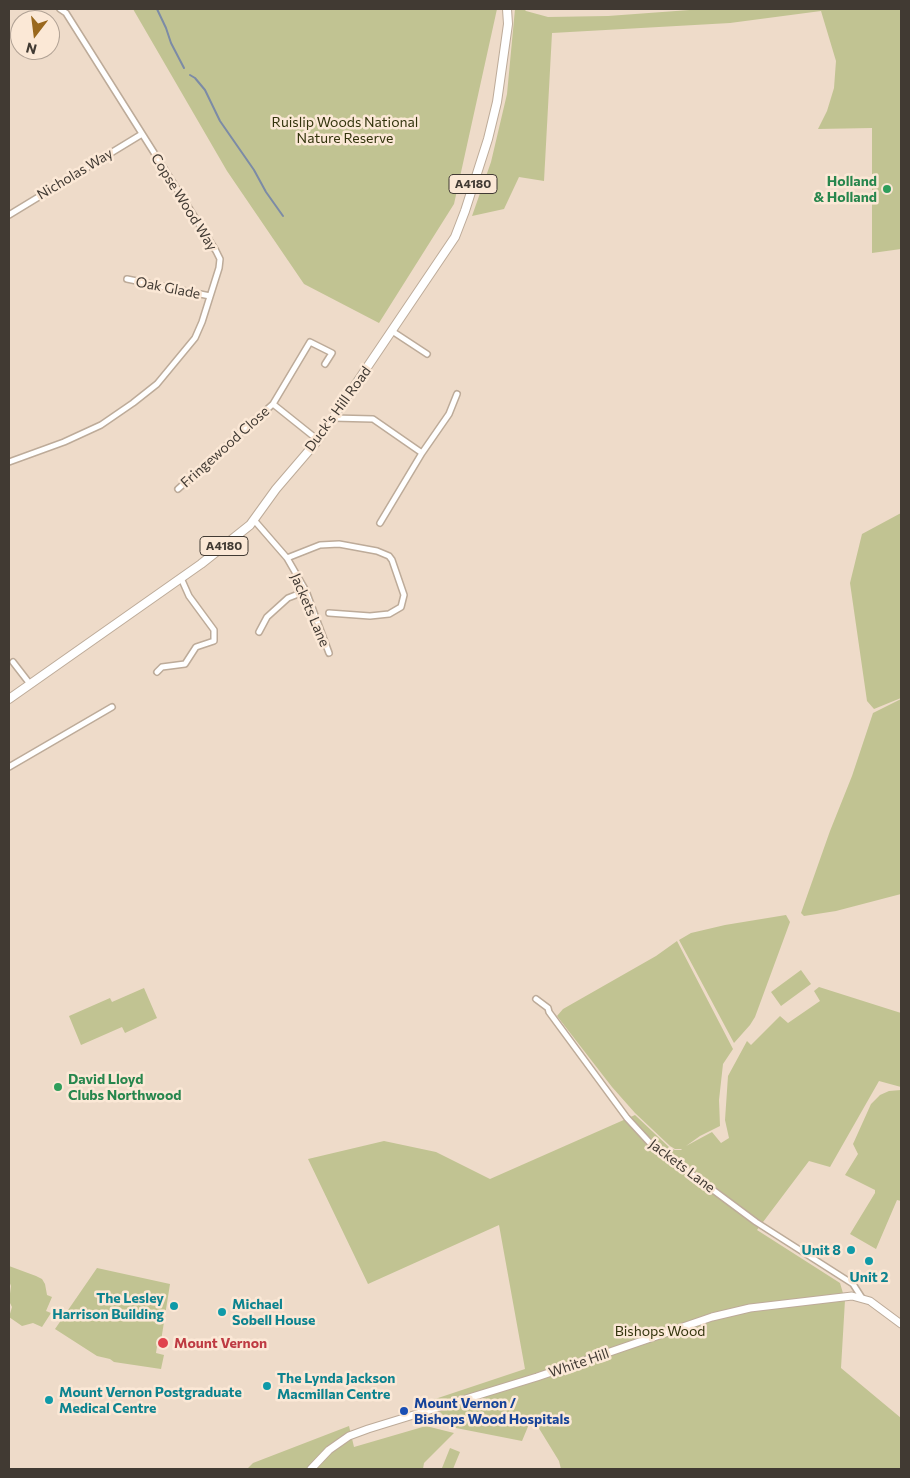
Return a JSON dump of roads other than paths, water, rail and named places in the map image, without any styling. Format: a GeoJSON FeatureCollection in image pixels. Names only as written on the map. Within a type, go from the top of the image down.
{"type":"FeatureCollection","features":[{"type":"Feature","properties":{"kind":"main road","name":"Duck's Hill Road"},"geometry":{"type":"LineString","coordinates":[[9,699],[229,542],[254,520],[276,489],[318,440],[334,418],[455,237],[490,132],[497,102],[508,24],[507,9]]}},
{"type":"Feature","properties":{"kind":"street","name":"Copse Wood Way"},"geometry":{"type":"LineString","coordinates":[[9,462],[64,442],[101,425],[133,404],[157,384],[195,338],[219,268],[220,259],[66,13],[60,9]]}},
{"type":"Feature","properties":{"kind":"street","name":"Nicholas Way"},"geometry":{"type":"LineString","coordinates":[[9,214],[142,134]]}},
{"type":"Feature","properties":{"kind":"street","name":"Oak Glade"},"geometry":{"type":"LineString","coordinates":[[127,279],[210,296]]}},
{"type":"Feature","properties":{"kind":"street"},"geometry":{"type":"LineString","coordinates":[[392,332],[427,354]]}},
{"type":"Feature","properties":{"kind":"street","name":"Fringewood Close"},"geometry":{"type":"LineString","coordinates":[[178,490],[273,404],[310,342],[332,353],[325,364]]}},
{"type":"Feature","properties":{"kind":"street"},"geometry":{"type":"LineString","coordinates":[[380,523],[422,452],[449,414],[457,394]]}},
{"type":"Feature","properties":{"kind":"street","name":"Fringewood Close"},"geometry":{"type":"LineString","coordinates":[[273,404],[318,440]]}},
{"type":"Feature","properties":{"kind":"street"},"geometry":{"type":"LineString","coordinates":[[334,418],[373,419],[422,452]]}},
{"type":"Feature","properties":{"kind":"street","name":"Jackets Lane"},"geometry":{"type":"LineString","coordinates":[[254,520],[287,558],[306,591],[329,653]]}},
{"type":"Feature","properties":{"kind":"street"},"geometry":{"type":"LineString","coordinates":[[287,558],[320,545],[339,544],[389,556],[396,564],[404,594],[401,607],[389,614],[370,616],[329,613]]}},
{"type":"Feature","properties":{"kind":"street"},"geometry":{"type":"LineString","coordinates":[[157,672],[162,667],[185,664],[196,647],[214,641],[214,630],[189,596],[181,578]]}},
{"type":"Feature","properties":{"kind":"street"},"geometry":{"type":"LineString","coordinates":[[259,632],[267,617],[288,598],[306,591]]}},
{"type":"Feature","properties":{"kind":"street"},"geometry":{"type":"LineString","coordinates":[[14,662],[30,684]]}},
{"type":"Feature","properties":{"kind":"street"},"geometry":{"type":"LineString","coordinates":[[9,759],[11,766],[112,707]]}},
{"type":"Feature","properties":{"kind":"street","name":"Jackets Lane"},"geometry":{"type":"LineString","coordinates":[[536,999],[548,1008],[549,1012],[627,1118],[650,1143],[756,1222],[853,1284],[862,1298]]}},
{"type":"Feature","properties":{"kind":"street","name":"White Hill"},"geometry":{"type":"LineString","coordinates":[[311,1469],[330,1450],[349,1436],[537,1377],[712,1317],[750,1308],[842,1296],[862,1298]]}},
{"type":"Feature","properties":{"kind":"street"},"geometry":{"type":"LineString","coordinates":[[862,1298],[870,1301],[901,1324]]}},
{"type":"Feature","properties":{"kind":"waterway"},"geometry":{"type":"LineString","coordinates":[[157,9],[184,68]]}},
{"type":"Feature","properties":{"kind":"waterway"},"geometry":{"type":"LineString","coordinates":[[190,75],[205,90],[220,121],[283,216]]}},
{"type":"Feature","properties":{"kind":"place","name":"Holland & Holland"},"geometry":{"type":"Point","coordinates":[887,189]}},
{"type":"Feature","properties":{"kind":"place","name":"David Lloyd Clubs Northwood"},"geometry":{"type":"Point","coordinates":[58,1087]}},
{"type":"Feature","properties":{"kind":"place","name":"Unit 8"},"geometry":{"type":"Point","coordinates":[851,1250]}},
{"type":"Feature","properties":{"kind":"place","name":"Unit 2"},"geometry":{"type":"Point","coordinates":[869,1261]}},
{"type":"Feature","properties":{"kind":"place","name":"The Lesley Harrison Building"},"geometry":{"type":"Point","coordinates":[174,1306]}},
{"type":"Feature","properties":{"kind":"place","name":"Michael Sobell House"},"geometry":{"type":"Point","coordinates":[222,1312]}},
{"type":"Feature","properties":{"kind":"place","name":"Mount Vernon"},"geometry":{"type":"Point","coordinates":[163,1343]}},
{"type":"Feature","properties":{"kind":"place","name":"The Lynda Jackson Macmillan Centre"},"geometry":{"type":"Point","coordinates":[267,1386]}},
{"type":"Feature","properties":{"kind":"place","name":"Mount Vernon Postgraduate Medical Centre"},"geometry":{"type":"Point","coordinates":[49,1400]}},
{"type":"Feature","properties":{"kind":"place","name":"Mount Vernon / Bishops Wood Hospitals"},"geometry":{"type":"Point","coordinates":[404,1411]}},
{"type":"Feature","properties":{"kind":"park label","name":"Ruislip Woods National Nature Reserve"},"geometry":{"type":"Point","coordinates":[345,130]}},
{"type":"Feature","properties":{"kind":"park label","name":"Bishops Wood"},"geometry":{"type":"Point","coordinates":[660,1331]}}]}
